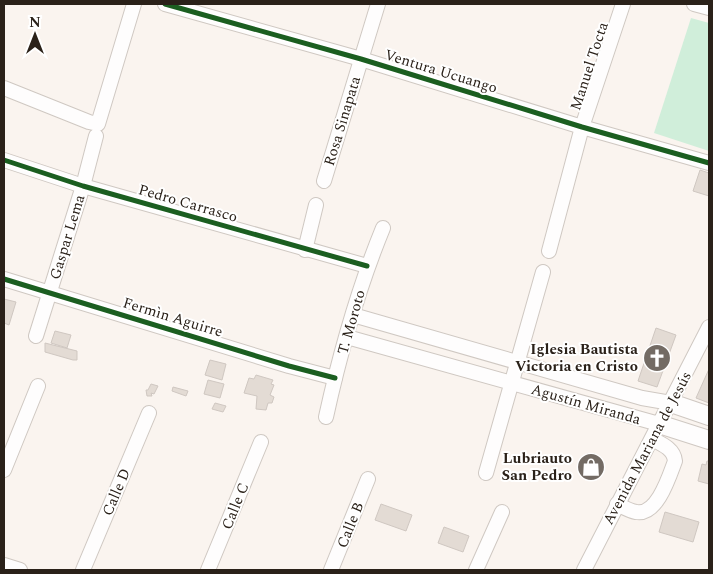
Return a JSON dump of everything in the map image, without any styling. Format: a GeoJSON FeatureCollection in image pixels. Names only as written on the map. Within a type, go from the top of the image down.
{"type":"FeatureCollection","features":[{"type":"Feature","properties":{"kind":"main road","name":"Agustín Miranda"},"geometry":{"type":"LineString","coordinates":[[671,403],[709,416]]}},
{"type":"Feature","properties":{"kind":"main road","name":"Agustín Miranda"},"geometry":{"type":"LineString","coordinates":[[655,432],[709,440]]}},
{"type":"Feature","properties":{"kind":"street","name":"Gaspar Lema"},"geometry":{"type":"LineString","coordinates":[[36,336],[83,186],[97,130],[134,4]]}},
{"type":"Feature","properties":{"kind":"street","name":"Ventura Ucuango"},"geometry":{"type":"LineString","coordinates":[[165,4],[361,59],[582,127],[709,163]]}},
{"type":"Feature","properties":{"kind":"street","name":"Rosa Sinapata"},"geometry":{"type":"LineString","coordinates":[[324,181],[378,4]]}},
{"type":"Feature","properties":{"kind":"street","name":"Manuel Tocta"},"geometry":{"type":"LineString","coordinates":[[549,251],[582,127],[623,4]]}},
{"type":"Feature","properties":{"kind":"street"},"geometry":{"type":"LineString","coordinates":[[694,4],[709,8]]}},
{"type":"Feature","properties":{"kind":"street"},"geometry":{"type":"LineString","coordinates":[[4,88],[96,124],[97,130]]}},
{"type":"Feature","properties":{"kind":"street","name":"Pedro Carrasco"},"geometry":{"type":"LineString","coordinates":[[4,160],[83,186],[367,266]]}},
{"type":"Feature","properties":{"kind":"street"},"geometry":{"type":"LineString","coordinates":[[305,250],[316,205]]}},
{"type":"Feature","properties":{"kind":"street","name":"T. Moroto"},"geometry":{"type":"LineString","coordinates":[[326,417],[334,378],[367,266],[383,228]]}},
{"type":"Feature","properties":{"kind":"street"},"geometry":{"type":"LineString","coordinates":[[486,473],[543,272]]}},
{"type":"Feature","properties":{"kind":"street","name":"Fermìn Aguirre"},"geometry":{"type":"LineString","coordinates":[[4,279],[334,378]]}},
{"type":"Feature","properties":{"kind":"street","name":"Agustín Miranda"},"geometry":{"type":"LineString","coordinates":[[353,315],[642,398],[671,403]]}},
{"type":"Feature","properties":{"kind":"street","name":"Avenida Mariana de Jesús"},"geometry":{"type":"LineString","coordinates":[[584,570],[709,327]]}},
{"type":"Feature","properties":{"kind":"street","name":"Agustín Miranda"},"geometry":{"type":"LineString","coordinates":[[347,337],[511,382],[655,432]]}},
{"type":"Feature","properties":{"kind":"street"},"geometry":{"type":"LineString","coordinates":[[4,470],[38,386]]}},
{"type":"Feature","properties":{"kind":"street","name":"Calle D"},"geometry":{"type":"LineString","coordinates":[[82,570],[149,413]]}},
{"type":"Feature","properties":{"kind":"street"},"geometry":{"type":"LineString","coordinates":[[617,504],[635,512],[646,512],[657,501],[675,457],[655,432]]}},
{"type":"Feature","properties":{"kind":"street","name":"Calle C"},"geometry":{"type":"LineString","coordinates":[[208,570],[261,442]]}},
{"type":"Feature","properties":{"kind":"street","name":"Calle B"},"geometry":{"type":"LineString","coordinates":[[331,570],[368,479]]}},
{"type":"Feature","properties":{"kind":"street"},"geometry":{"type":"LineString","coordinates":[[476,570],[502,512]]}},
{"type":"Feature","properties":{"kind":"street"},"geometry":{"type":"LineString","coordinates":[[4,565],[20,570]]}},
{"type":"Feature","properties":{"kind":"green space"},"geometry":{"type":"Polygon","coordinates":[[[691,18],[709,23],[709,151],[654,133],[691,18]]]}},
{"type":"Feature","properties":{"kind":"building"},"geometry":{"type":"Polygon","coordinates":[[[700,170],[709,173],[709,196],[693,191],[700,170]]]}},
{"type":"Feature","properties":{"kind":"building"},"geometry":{"type":"Polygon","coordinates":[[[4,299],[16,302],[9,325],[4,323],[4,299]]]}},
{"type":"Feature","properties":{"kind":"building","name":"Iglesia Bautista Victoria en Cristo"},"geometry":{"type":"Polygon","coordinates":[[[656,328],[676,335],[657,387],[638,381],[656,328]]]}},
{"type":"Feature","properties":{"kind":"building"},"geometry":{"type":"Polygon","coordinates":[[[55,331],[71,335],[67,348],[51,343],[55,331]]]}},
{"type":"Feature","properties":{"kind":"building"},"geometry":{"type":"Polygon","coordinates":[[[45,343],[77,351],[77,360],[45,352],[45,343]]]}},
{"type":"Feature","properties":{"kind":"building"},"geometry":{"type":"Polygon","coordinates":[[[210,360],[226,364],[222,380],[205,375],[210,360]]]}},
{"type":"Feature","properties":{"kind":"building"},"geometry":{"type":"Polygon","coordinates":[[[709,369],[709,403],[696,398],[709,369]]]}},
{"type":"Feature","properties":{"kind":"building"},"geometry":{"type":"Polygon","coordinates":[[[256,375],[273,380],[271,384],[274,385],[270,395],[274,397],[272,403],[268,403],[266,410],[256,409],[257,396],[244,393],[249,378],[254,379],[256,375]]]}},
{"type":"Feature","properties":{"kind":"building"},"geometry":{"type":"Polygon","coordinates":[[[208,380],[224,384],[220,398],[204,394],[208,380]]]}},
{"type":"Feature","properties":{"kind":"building"},"geometry":{"type":"Polygon","coordinates":[[[151,384],[158,386],[154,394],[151,393],[152,396],[147,396],[146,390],[148,390],[151,384]]]}},
{"type":"Feature","properties":{"kind":"building"},"geometry":{"type":"Polygon","coordinates":[[[173,387],[188,391],[186,396],[172,391],[173,387]]]}},
{"type":"Feature","properties":{"kind":"building"},"geometry":{"type":"Polygon","coordinates":[[[215,403],[226,406],[223,412],[212,409],[215,403]]]}},
{"type":"Feature","properties":{"kind":"building","name":"Lubriauto San Pedro"},"geometry":{"type":"Polygon","coordinates":[[[584,457],[602,463],[598,477],[579,472],[584,457]]]}},
{"type":"Feature","properties":{"kind":"building"},"geometry":{"type":"Polygon","coordinates":[[[707,461],[709,461],[709,484],[698,481],[702,464],[706,465],[707,461]]]}},
{"type":"Feature","properties":{"kind":"building"},"geometry":{"type":"Polygon","coordinates":[[[381,504],[412,515],[406,531],[375,520],[381,504]]]}},
{"type":"Feature","properties":{"kind":"building"},"geometry":{"type":"Polygon","coordinates":[[[665,512],[699,522],[693,542],[659,532],[665,512]]]}},
{"type":"Feature","properties":{"kind":"building"},"geometry":{"type":"Polygon","coordinates":[[[444,527],[469,536],[463,552],[438,543],[444,527]]]}},
{"type":"Feature","properties":{"kind":"cycle path"},"geometry":{"type":"LineString","coordinates":[[165,4],[361,59],[582,127],[709,163]]}},
{"type":"Feature","properties":{"kind":"cycle path"},"geometry":{"type":"LineString","coordinates":[[4,160],[83,186],[367,266]]}},
{"type":"Feature","properties":{"kind":"cycle path"},"geometry":{"type":"LineString","coordinates":[[4,279],[289,366],[335,378]]}},
{"type":"Feature","properties":{"kind":"place","name":"Iglesia Bautista Victoria en Cristo"},"geometry":{"type":"Point","coordinates":[657,358]}},
{"type":"Feature","properties":{"kind":"place","name":"Lubriauto San Pedro"},"geometry":{"type":"Point","coordinates":[591,467]}}]}
